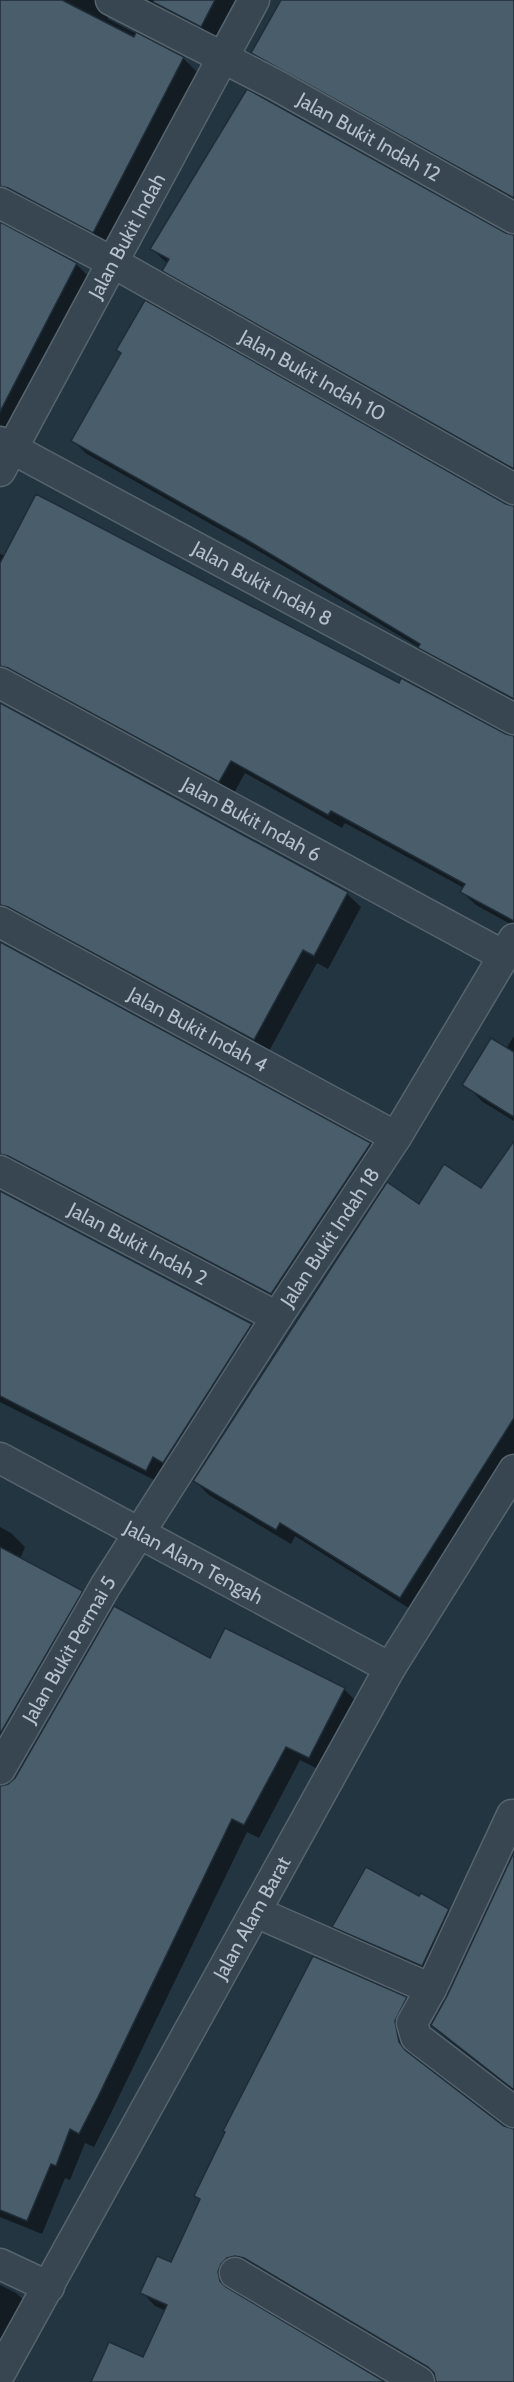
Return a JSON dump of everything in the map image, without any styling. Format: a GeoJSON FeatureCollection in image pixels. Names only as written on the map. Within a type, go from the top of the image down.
{"type":"FeatureCollection","features":[{"type":"Feature","properties":{"kind":"street","name":"Jalan Bukit Indah 12"},"geometry":{"type":"LineString","coordinates":[[111,0],[224,57],[514,218]]}},
{"type":"Feature","properties":{"kind":"street","name":"Jalan Bukit Indah"},"geometry":{"type":"LineString","coordinates":[[4,454],[112,262],[254,0]]}},
{"type":"Feature","properties":{"kind":"street","name":"Jalan Bukit Indah 10"},"geometry":{"type":"LineString","coordinates":[[0,203],[112,262],[514,489]]}},
{"type":"Feature","properties":{"kind":"street","name":"Jalan Bukit Indah 8"},"geometry":{"type":"LineString","coordinates":[[4,454],[514,719]]}},
{"type":"Feature","properties":{"kind":"street","name":"Jalan Bukit Indah 6"},"geometry":{"type":"LineString","coordinates":[[0,683],[509,948]]}},
{"type":"Feature","properties":{"kind":"street","name":"Jalan Bukit Indah 4"},"geometry":{"type":"LineString","coordinates":[[0,922],[396,1137]]}},
{"type":"Feature","properties":{"kind":"street","name":"Jalan Bukit Indah 18"},"geometry":{"type":"LineString","coordinates":[[140,1533],[277,1317],[396,1137],[509,948]]}},
{"type":"Feature","properties":{"kind":"street","name":"Jalan Bukit Indah 2"},"geometry":{"type":"LineString","coordinates":[[0,1172],[277,1317]]}},
{"type":"Feature","properties":{"kind":"street","name":"Jalan Alam Tengah"},"geometry":{"type":"LineString","coordinates":[[0,1458],[390,1668]]}},
{"type":"Feature","properties":{"kind":"street","name":"Jalan Alam Barat"},"geometry":{"type":"LineString","coordinates":[[0,2373],[390,1668],[514,1470]]}},
{"type":"Feature","properties":{"kind":"street","name":"Jalan Bukit Permai 5"},"geometry":{"type":"LineString","coordinates":[[0,1769],[106,1585],[140,1533]]}},
{"type":"Feature","properties":{"kind":"street"},"geometry":{"type":"LineString","coordinates":[[513,1814],[431,1989],[412,2023],[416,2037],[514,2112]]}},
{"type":"Feature","properties":{"kind":"street"},"geometry":{"type":"LineString","coordinates":[[256,1912],[431,1989]]}},
{"type":"Feature","properties":{"kind":"street"},"geometry":{"type":"LineString","coordinates":[[0,2264],[49,2287]]}},
{"type":"Feature","properties":{"kind":"street"},"geometry":{"type":"LineString","coordinates":[[236,2273],[419,2382]]}},
{"type":"Feature","properties":{"kind":"building"},"geometry":{"type":"Polygon","coordinates":[[[0,0],[62,0],[134,37],[136,32],[184,57],[93,233],[8,188],[0,186],[0,0]]]}},
{"type":"Feature","properties":{"kind":"building"},"geometry":{"type":"Polygon","coordinates":[[[154,0],[215,0],[201,27],[153,2],[154,0]]]}},
{"type":"Feature","properties":{"kind":"building"},"geometry":{"type":"Polygon","coordinates":[[[281,0],[514,0],[514,198],[251,53],[281,0]]]}},
{"type":"Feature","properties":{"kind":"building"},"geometry":{"type":"Polygon","coordinates":[[[247,89],[506,233],[514,235],[514,469],[162,271],[169,259],[150,249],[247,89]]]}},
{"type":"Feature","properties":{"kind":"building"},"geometry":{"type":"Polygon","coordinates":[[[0,222],[77,263],[0,412],[0,222]]]}},
{"type":"Feature","properties":{"kind":"building"},"geometry":{"type":"Polygon","coordinates":[[[145,300],[506,504],[514,506],[514,699],[418,648],[420,644],[247,540],[71,441],[121,353],[116,350],[145,300]]]}},
{"type":"Feature","properties":{"kind":"building"},"geometry":{"type":"Polygon","coordinates":[[[36,494],[399,683],[401,678],[506,734],[514,736],[514,921],[460,892],[465,884],[331,811],[328,815],[231,761],[219,782],[8,668],[0,666],[0,563],[36,494]]]}},
{"type":"Feature","properties":{"kind":"building"},"geometry":{"type":"Polygon","coordinates":[[[0,703],[348,892],[314,956],[303,950],[254,1040],[8,907],[0,905],[0,703]]]}},
{"type":"Feature","properties":{"kind":"building"},"geometry":{"type":"Polygon","coordinates":[[[0,942],[371,1143],[271,1294],[8,1156],[0,1154],[0,942]]]}},
{"type":"Feature","properties":{"kind":"building"},"geometry":{"type":"Polygon","coordinates":[[[491,1038],[514,1052],[514,1117],[462,1085],[491,1038]]]}},
{"type":"Feature","properties":{"kind":"building"},"geometry":{"type":"Polygon","coordinates":[[[514,1141],[514,1418],[400,1598],[280,1523],[276,1530],[193,1481],[387,1182],[419,1204],[444,1164],[481,1188],[514,1141]]]}},
{"type":"Feature","properties":{"kind":"building"},"geometry":{"type":"Polygon","coordinates":[[[0,1191],[252,1324],[163,1463],[153,1457],[146,1471],[0,1396],[0,1191]]]}},
{"type":"Feature","properties":{"kind":"building"},"geometry":{"type":"Polygon","coordinates":[[[0,1547],[83,1591],[0,1734],[0,1547]]]}},
{"type":"Feature","properties":{"kind":"building"},"geometry":{"type":"Polygon","coordinates":[[[114,1606],[210,1658],[225,1628],[345,1688],[309,1758],[286,1747],[244,1825],[232,1819],[98,2097],[79,2134],[70,2129],[56,2166],[51,2164],[27,2221],[0,2210],[0,1786],[8,1784],[15,1778],[114,1606]]]}},
{"type":"Feature","properties":{"kind":"building"},"geometry":{"type":"Polygon","coordinates":[[[514,1852],[514,2090],[431,2025],[447,1996],[514,1852]]]}},
{"type":"Feature","properties":{"kind":"building"},"geometry":{"type":"Polygon","coordinates":[[[366,1867],[419,1896],[421,1893],[449,1909],[422,1966],[332,1927],[366,1867]]]}},
{"type":"Feature","properties":{"kind":"building"},"geometry":{"type":"Polygon","coordinates":[[[313,1956],[407,1997],[395,2021],[399,2042],[405,2050],[504,2126],[514,2129],[514,2382],[436,2382],[434,2373],[428,2367],[244,2258],[235,2256],[227,2258],[221,2264],[218,2272],[220,2281],[226,2287],[385,2382],[91,2382],[109,2342],[143,2357],[167,2305],[140,2293],[157,2256],[171,2262],[200,2199],[194,2196],[225,2132],[223,2131],[313,1956]]]}}]}
